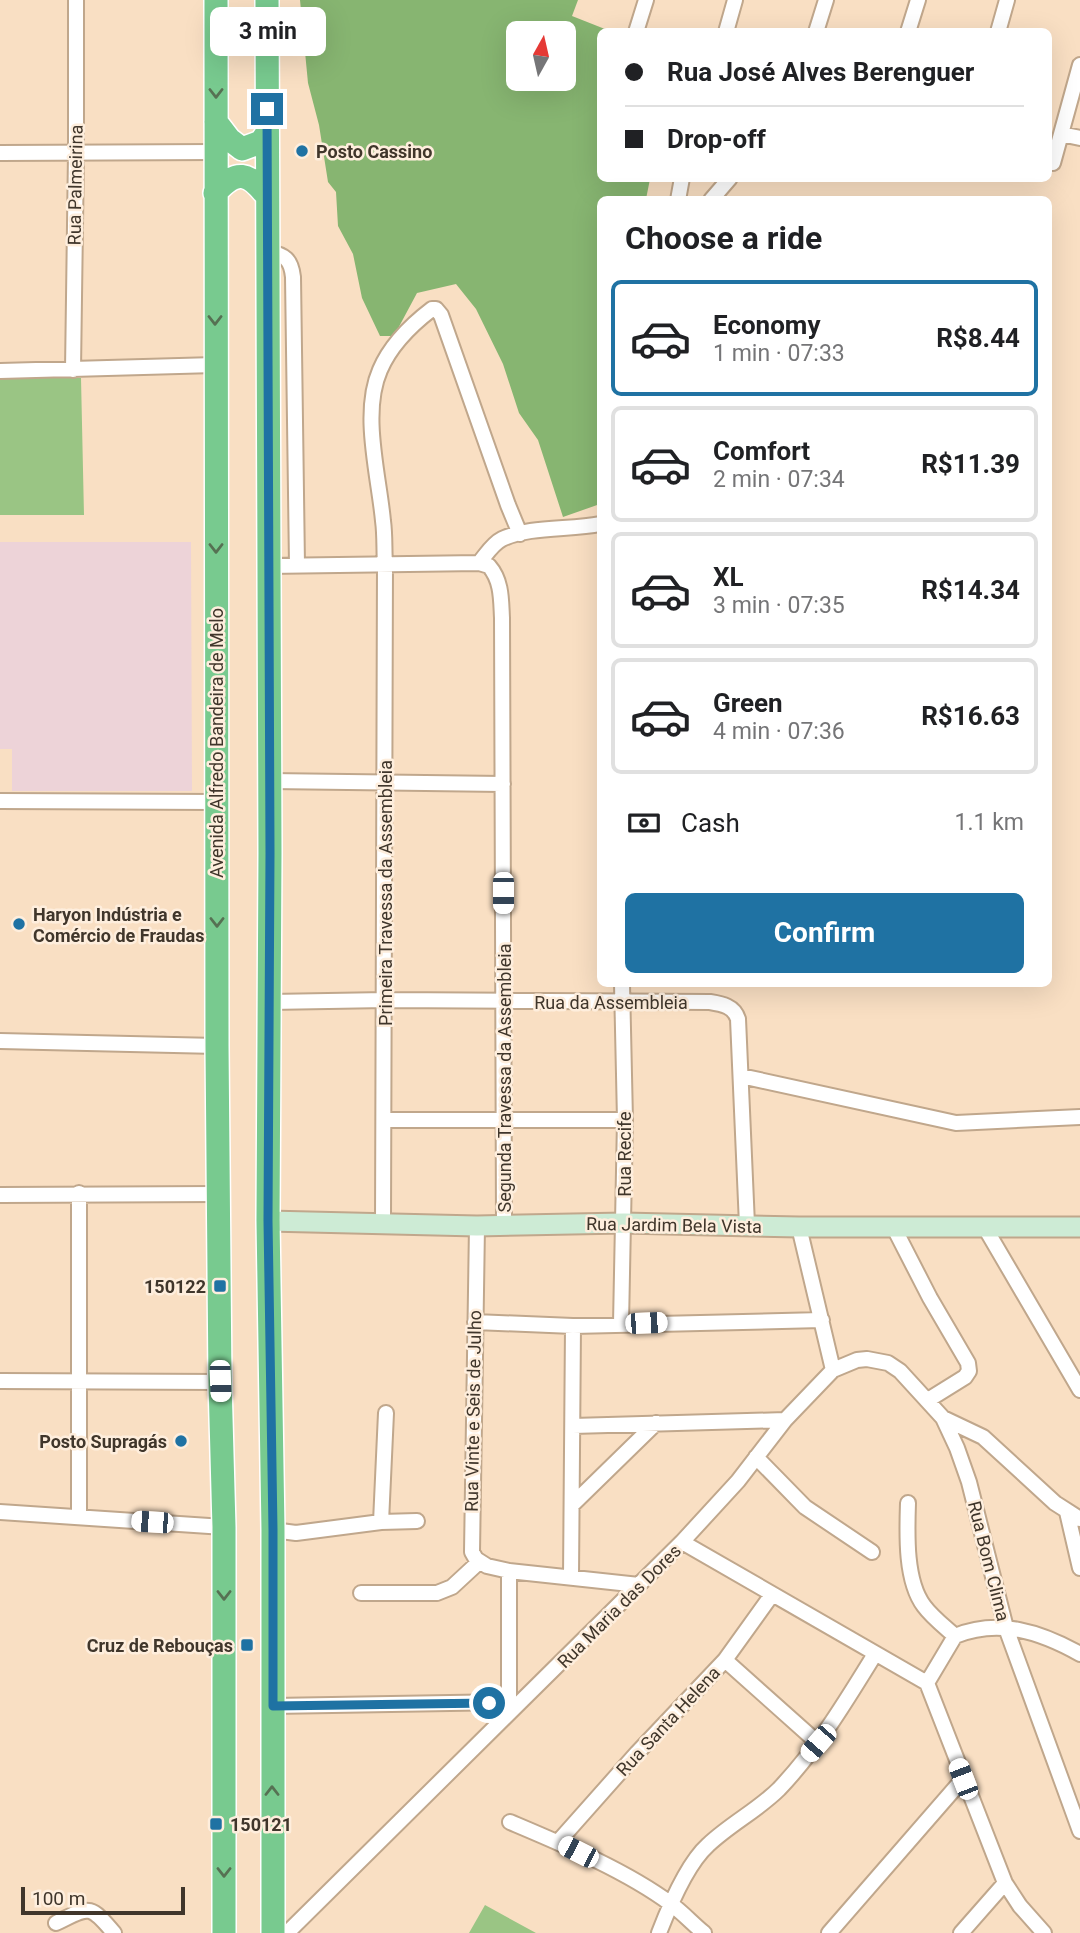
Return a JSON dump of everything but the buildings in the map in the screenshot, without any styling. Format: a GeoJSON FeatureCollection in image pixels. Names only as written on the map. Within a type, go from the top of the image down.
{"type":"FeatureCollection","features":[{"type":"Feature","properties":{"kind":"highway","name":"Avenida Alfredo Bandeira de Melo"},"geometry":{"type":"LineString","coordinates":[[216,0],[217,1046],[220,1381],[225,1527],[224,1933]]}},
{"type":"Feature","properties":{"kind":"highway"},"geometry":{"type":"LineString","coordinates":[[267,0],[270,781],[268,1221],[273,1530],[273,1933]]}},
{"type":"Feature","properties":{"kind":"highway"},"geometry":{"type":"LineString","coordinates":[[216,122],[229,139],[242,149],[261,142],[267,133]]}},
{"type":"Feature","properties":{"kind":"highway"},"geometry":{"type":"LineString","coordinates":[[215,193],[236,177],[243,176],[253,180],[267,196]]}},
{"type":"Feature","properties":{"kind":"main road","name":"Rua Jardim Bela Vista"},"geometry":{"type":"LineString","coordinates":[[268,1221],[477,1226],[624,1223],[799,1227],[1080,1227]]}},
{"type":"Feature","properties":{"kind":"street","name":"Rua Palmeirina"},"geometry":{"type":"LineString","coordinates":[[73,370],[76,0]]}},
{"type":"Feature","properties":{"kind":"street"},"geometry":{"type":"LineString","coordinates":[[637,28],[646,0]]}},
{"type":"Feature","properties":{"kind":"street"},"geometry":{"type":"LineString","coordinates":[[727,28],[735,0]]}},
{"type":"Feature","properties":{"kind":"street"},"geometry":{"type":"LineString","coordinates":[[817,28],[826,0]]}},
{"type":"Feature","properties":{"kind":"street"},"geometry":{"type":"LineString","coordinates":[[909,28],[918,0]]}},
{"type":"Feature","properties":{"kind":"street"},"geometry":{"type":"LineString","coordinates":[[999,28],[1007,0]]}},
{"type":"Feature","properties":{"kind":"street"},"geometry":{"type":"LineString","coordinates":[[1053,163],[1080,65]]}},
{"type":"Feature","properties":{"kind":"street"},"geometry":{"type":"LineString","coordinates":[[1061,134],[1080,138]]}},
{"type":"Feature","properties":{"kind":"street"},"geometry":{"type":"LineString","coordinates":[[0,153],[215,152]]}},
{"type":"Feature","properties":{"kind":"street"},"geometry":{"type":"LineString","coordinates":[[714,196],[727,182]]}},
{"type":"Feature","properties":{"kind":"street"},"geometry":{"type":"LineString","coordinates":[[267,251],[282,254],[287,258],[291,263],[293,277],[297,565]]}},
{"type":"Feature","properties":{"kind":"street","name":"Primeira Travessa da Assembleia"},"geometry":{"type":"LineString","coordinates":[[383,1223],[386,1000],[385,564],[384,523],[372,440],[373,399],[379,372],[391,349],[414,323],[432,309],[441,315],[520,534]]}},
{"type":"Feature","properties":{"kind":"street"},"geometry":{"type":"LineString","coordinates":[[0,371],[215,365]]}},
{"type":"Feature","properties":{"kind":"street"},"geometry":{"type":"LineString","coordinates":[[268,566],[479,563],[494,545],[503,539],[520,534],[597,524]]}},
{"type":"Feature","properties":{"kind":"street","name":"Segunda Travessa da Assembleia"},"geometry":{"type":"LineString","coordinates":[[479,563],[494,571],[501,591],[504,1225]]}},
{"type":"Feature","properties":{"kind":"street"},"geometry":{"type":"LineString","coordinates":[[270,781],[503,784]]}},
{"type":"Feature","properties":{"kind":"street"},"geometry":{"type":"LineString","coordinates":[[0,801],[216,802]]}},
{"type":"Feature","properties":{"kind":"street","name":"Rua Recife"},"geometry":{"type":"LineString","coordinates":[[621,1324],[625,1120],[622,987]]}},
{"type":"Feature","properties":{"kind":"street","name":"Rua da Assembleia"},"geometry":{"type":"LineString","coordinates":[[270,1002],[710,1002],[730,1007],[738,1019],[747,1225]]}},
{"type":"Feature","properties":{"kind":"street"},"geometry":{"type":"LineString","coordinates":[[0,1041],[217,1046]]}},
{"type":"Feature","properties":{"kind":"street"},"geometry":{"type":"LineString","coordinates":[[741,1076],[956,1123],[1080,1117]]}},
{"type":"Feature","properties":{"kind":"street"},"geometry":{"type":"LineString","coordinates":[[384,1120],[625,1120]]}},
{"type":"Feature","properties":{"kind":"street"},"geometry":{"type":"LineString","coordinates":[[79,1194],[79,1517]]}},
{"type":"Feature","properties":{"kind":"street"},"geometry":{"type":"LineString","coordinates":[[0,1195],[218,1194]]}},
{"type":"Feature","properties":{"kind":"street","name":"Rua Vinte e Seis de Julho"},"geometry":{"type":"LineString","coordinates":[[477,1226],[470,1546],[479,1562]]}},
{"type":"Feature","properties":{"kind":"street"},"geometry":{"type":"LineString","coordinates":[[893,1226],[930,1298],[968,1363],[969,1371],[965,1377],[928,1400]]}},
{"type":"Feature","properties":{"kind":"street"},"geometry":{"type":"LineString","coordinates":[[984,1226],[1080,1390]]}},
{"type":"Feature","properties":{"kind":"street"},"geometry":{"type":"LineString","coordinates":[[799,1227],[834,1370]]}},
{"type":"Feature","properties":{"kind":"street"},"geometry":{"type":"LineString","coordinates":[[475,1322],[573,1326],[822,1320]]}},
{"type":"Feature","properties":{"kind":"street"},"geometry":{"type":"LineString","coordinates":[[571,1577],[573,1326]]}},
{"type":"Feature","properties":{"kind":"street","name":"Rua Bom Clima"},"geometry":{"type":"LineString","coordinates":[[834,1370],[857,1360],[888,1363],[909,1379],[943,1418],[969,1482],[1006,1628],[1080,1831]]}},
{"type":"Feature","properties":{"kind":"street","name":"Rua Maria das Dores"},"geometry":{"type":"LineString","coordinates":[[287,1933],[509,1709],[682,1542],[785,1420],[834,1370]]}},
{"type":"Feature","properties":{"kind":"street"},"geometry":{"type":"LineString","coordinates":[[0,1381],[220,1381]]}},
{"type":"Feature","properties":{"kind":"street"},"geometry":{"type":"LineString","coordinates":[[381,1522],[386,1413]]}},
{"type":"Feature","properties":{"kind":"street"},"geometry":{"type":"LineString","coordinates":[[943,1418],[983,1437],[1074,1516],[1080,1569]]}},
{"type":"Feature","properties":{"kind":"street"},"geometry":{"type":"LineString","coordinates":[[573,1426],[785,1420]]}},
{"type":"Feature","properties":{"kind":"street"},"geometry":{"type":"LineString","coordinates":[[572,1505],[656,1423]]}},
{"type":"Feature","properties":{"kind":"street"},"geometry":{"type":"LineString","coordinates":[[756,1457],[805,1507],[873,1552]]}},
{"type":"Feature","properties":{"kind":"street"},"geometry":{"type":"LineString","coordinates":[[908,1503],[909,1559],[917,1594],[924,1607],[955,1636]]}},
{"type":"Feature","properties":{"kind":"street"},"geometry":{"type":"LineString","coordinates":[[0,1512],[225,1527]]}},
{"type":"Feature","properties":{"kind":"street"},"geometry":{"type":"LineString","coordinates":[[273,1530],[296,1533],[381,1522],[417,1521]]}},
{"type":"Feature","properties":{"kind":"street"},"geometry":{"type":"LineString","coordinates":[[682,1542],[771,1596],[927,1683],[1005,1883],[1020,1906],[1044,1933]]}},
{"type":"Feature","properties":{"kind":"street"},"geometry":{"type":"LineString","coordinates":[[361,1593],[437,1593],[452,1587],[479,1562],[509,1571],[639,1585]]}},
{"type":"Feature","properties":{"kind":"street"},"geometry":{"type":"LineString","coordinates":[[273,1706],[509,1709],[509,1571]]}},
{"type":"Feature","properties":{"kind":"street","name":"Rua Santa Helena"},"geometry":{"type":"LineString","coordinates":[[558,1842],[725,1660],[771,1596]]}},
{"type":"Feature","properties":{"kind":"street"},"geometry":{"type":"LineString","coordinates":[[927,1683],[955,1636],[976,1630],[1006,1628],[1050,1637],[1080,1654]]}},
{"type":"Feature","properties":{"kind":"street"},"geometry":{"type":"LineString","coordinates":[[659,1933],[670,1904],[703,1849],[777,1791],[818,1743],[875,1654]]}},
{"type":"Feature","properties":{"kind":"street"},"geometry":{"type":"LineString","coordinates":[[725,1660],[818,1743]]}},
{"type":"Feature","properties":{"kind":"street"},"geometry":{"type":"LineString","coordinates":[[829,1933],[963,1779]]}},
{"type":"Feature","properties":{"kind":"street"},"geometry":{"type":"LineString","coordinates":[[510,1822],[558,1842],[617,1872],[670,1904],[704,1933]]}},
{"type":"Feature","properties":{"kind":"street"},"geometry":{"type":"LineString","coordinates":[[961,1933],[1005,1883]]}},
{"type":"Feature","properties":{"kind":"street"},"geometry":{"type":"LineString","coordinates":[[55,1923],[82,1910],[90,1910],[98,1913],[114,1933]]}},
{"type":"Feature","properties":{"kind":"shaded area"},"geometry":{"type":"Polygon","coordinates":[[[0,542],[191,542],[192,791],[12,791],[12,749],[0,749],[0,542]]]}},
{"type":"Feature","properties":{"kind":"green space"},"geometry":{"type":"Polygon","coordinates":[[[300,0],[578,0],[572,16],[602,28],[597,28],[597,182],[649,182],[647,196],[597,196],[597,505],[563,517],[538,440],[519,413],[503,364],[476,309],[456,284],[417,293],[394,336],[380,336],[362,298],[353,254],[338,226],[336,192],[328,182],[319,125],[308,83],[300,0]]]}},
{"type":"Feature","properties":{"kind":"green space"},"geometry":{"type":"Polygon","coordinates":[[[0,378],[81,378],[84,515],[0,515],[0,378]]]}},
{"type":"Feature","properties":{"kind":"green space"},"geometry":{"type":"Polygon","coordinates":[[[485,1905],[536,1933],[469,1933],[485,1905]]]}},
{"type":"Feature","properties":{"kind":"place","name":"Posto Cassino"},"geometry":{"type":"Point","coordinates":[302,151]}},
{"type":"Feature","properties":{"kind":"place","name":"Haryon Indústria e Comércio de Fraudas"},"geometry":{"type":"Point","coordinates":[19,924]}},
{"type":"Feature","properties":{"kind":"place","name":"150122"},"geometry":{"type":"Point","coordinates":[220,1286]}},
{"type":"Feature","properties":{"kind":"place","name":"Posto Supragás"},"geometry":{"type":"Point","coordinates":[181,1441]}},
{"type":"Feature","properties":{"kind":"place","name":"Cruz de Rebouças"},"geometry":{"type":"Point","coordinates":[247,1645]}},
{"type":"Feature","properties":{"kind":"place","name":"150121"},"geometry":{"type":"Point","coordinates":[216,1824]}},
{"type":"Feature","properties":{"kind":"route"},"geometry":{"type":"LineString","coordinates":[[267,109],[270,853],[268,1221],[273,1706],[489,1703]]}}]}
